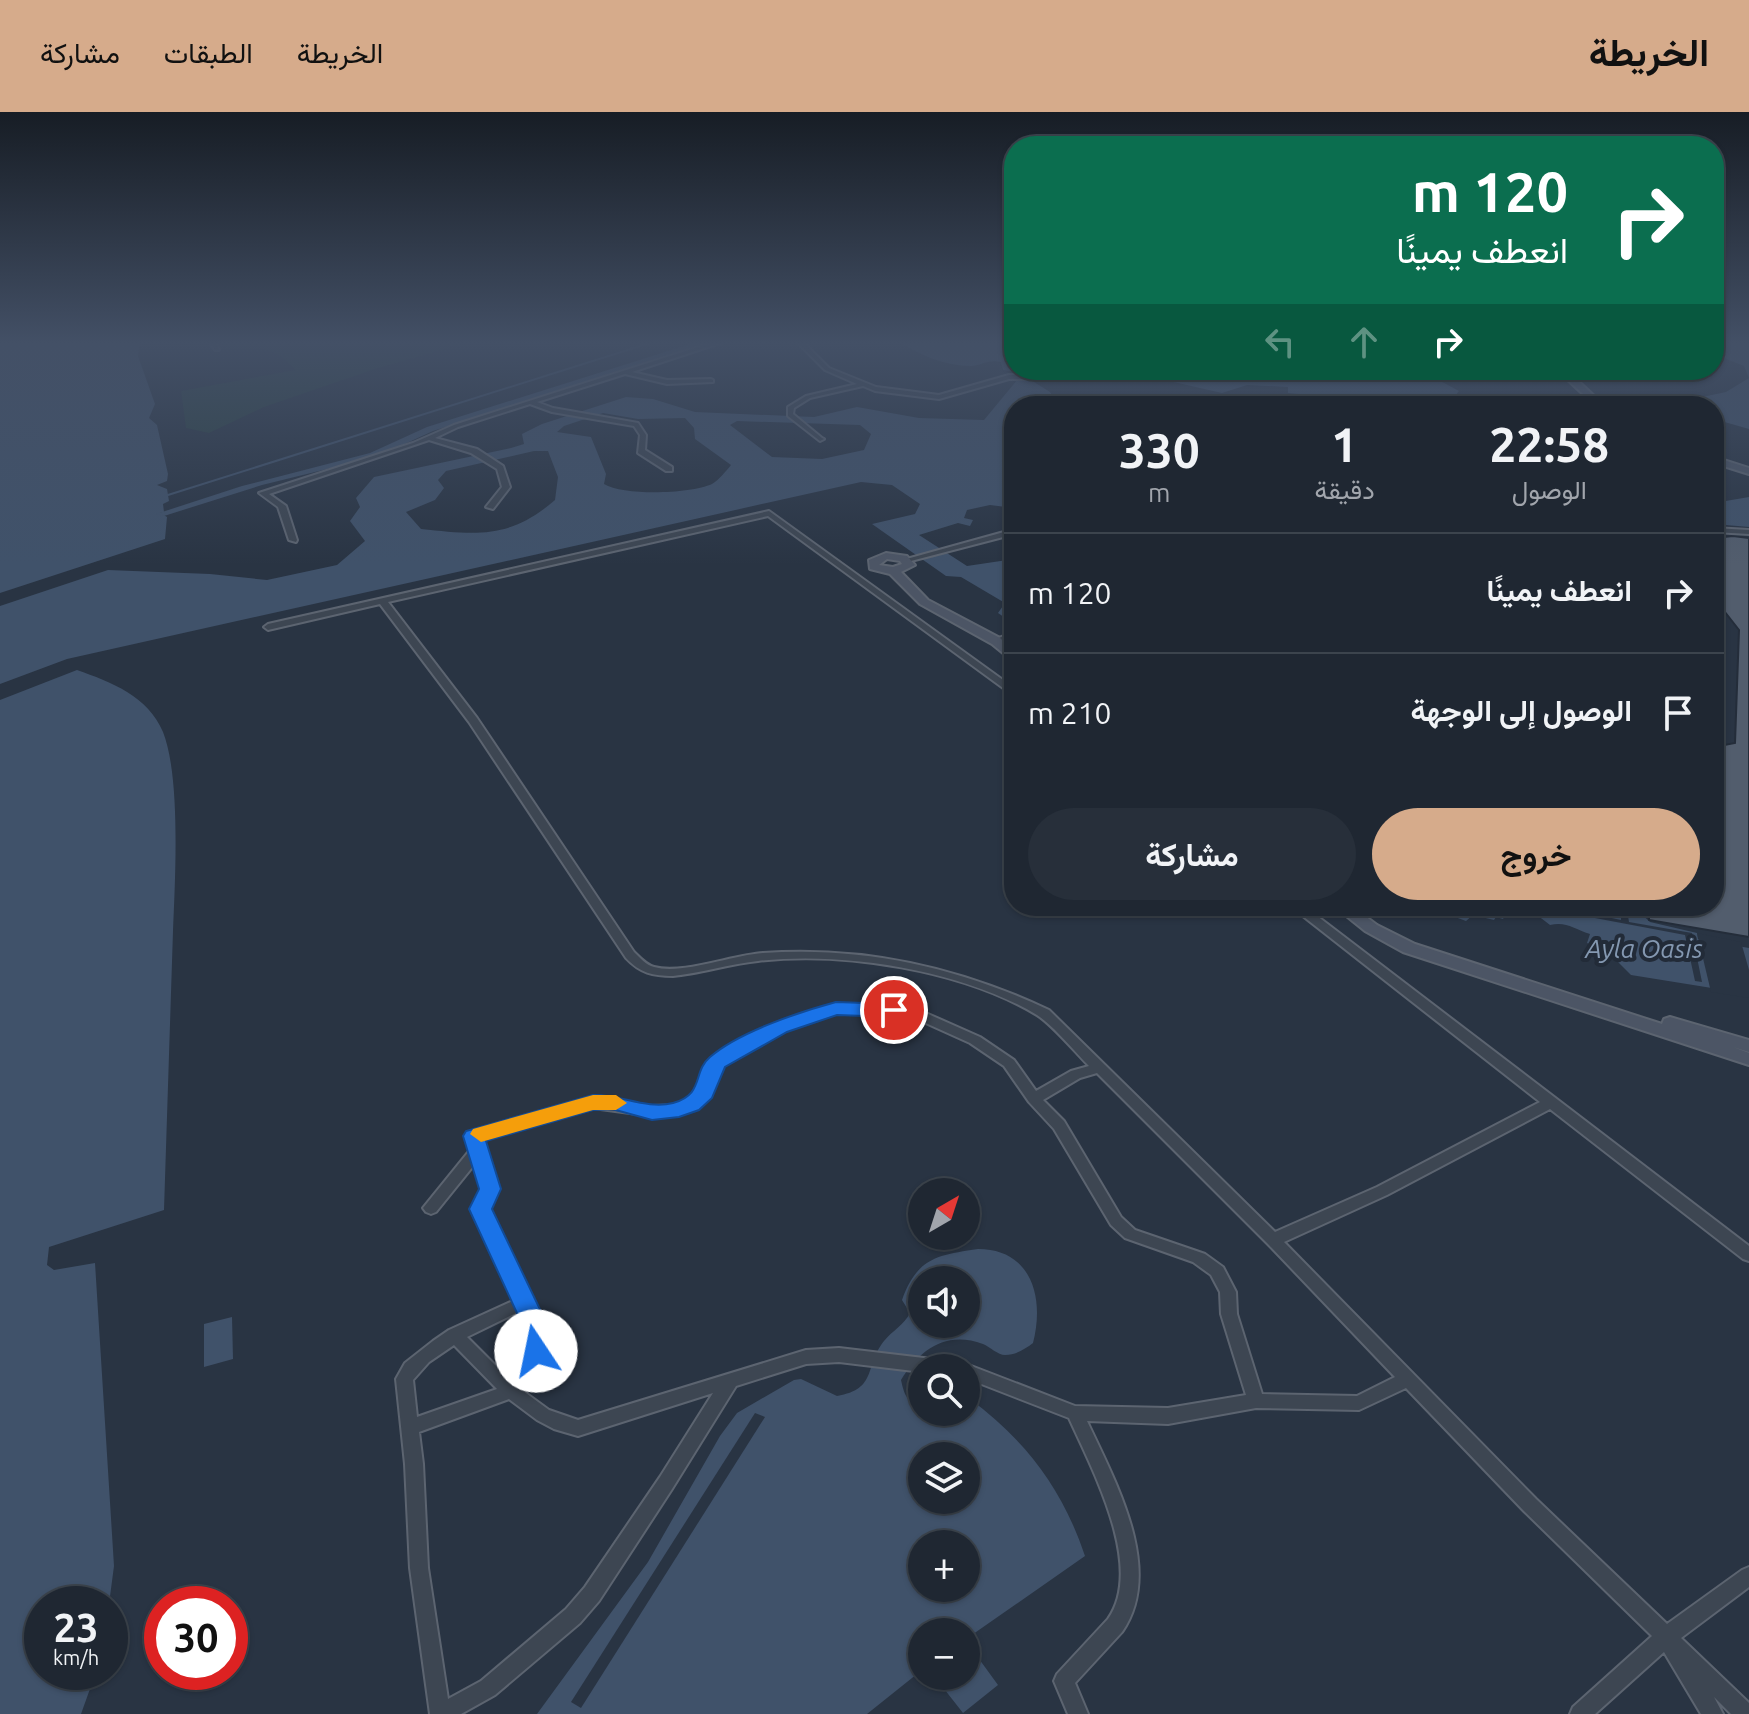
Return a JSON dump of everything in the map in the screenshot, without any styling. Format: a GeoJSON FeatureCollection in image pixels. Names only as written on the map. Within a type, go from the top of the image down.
{"type":"FeatureCollection","features":[{"type":"Feature","properties":{"kind":"street"},"geometry":{"type":"LineString","coordinates":[[293,540],[282,506],[263,493],[491,416]]}},
{"type":"Feature","properties":{"kind":"street"},"geometry":{"type":"LineString","coordinates":[[589,416],[636,424],[643,435],[641,451],[669,469]]}},
{"type":"Feature","properties":{"kind":"street"},"geometry":{"type":"LineString","coordinates":[[791,416],[820,439]]}},
{"type":"Feature","properties":{"kind":"street"},"geometry":{"type":"LineString","coordinates":[[429,438],[480,454],[495,463],[504,475],[506,487],[490,507]]}},
{"type":"Feature","properties":{"kind":"street"},"geometry":{"type":"LineString","coordinates":[[1724,466],[1749,473]]}},
{"type":"Feature","properties":{"kind":"street"},"geometry":{"type":"LineString","coordinates":[[268,627],[769,513],[1004,686]]}},
{"type":"Feature","properties":{"kind":"street"},"geometry":{"type":"LineString","coordinates":[[1724,531],[1749,532]]}},
{"type":"Feature","properties":{"kind":"street"},"geometry":{"type":"LineString","coordinates":[[1004,534],[910,562],[894,571],[877,569],[873,562],[886,556],[910,562],[933,598],[1004,637]]}},
{"type":"Feature","properties":{"kind":"street"},"geometry":{"type":"LineString","coordinates":[[894,571],[930,606],[1004,637]]}},
{"type":"Feature","properties":{"kind":"street"},"geometry":{"type":"LineString","coordinates":[[382,601],[473,720],[630,955],[642,967],[664,971],[796,955],[906,965],[1002,993],[1044,1013],[1273,1240],[1665,1638],[1746,1714]]}},
{"type":"Feature","properties":{"kind":"street"},"geometry":{"type":"LineString","coordinates":[[1309,916],[1749,1255]]}},
{"type":"Feature","properties":{"kind":"street"},"geometry":{"type":"LineString","coordinates":[[1355,916],[1409,948],[1637,1018],[1749,1046]]}},
{"type":"Feature","properties":{"kind":"street"},"geometry":{"type":"LineString","coordinates":[[1373,916],[1412,940],[1749,1059]]}},
{"type":"Feature","properties":{"kind":"street"},"geometry":{"type":"LineString","coordinates":[[411,1427],[486,1404],[508,1390],[539,1343],[480,1209],[490,1189],[474,1136],[593,1103],[612,1102],[652,1112],[671,1111],[691,1104],[705,1093],[716,1063],[780,1027],[836,1009],[894,1010],[949,1027],[1009,1063],[1034,1099],[1059,1125],[1116,1221],[1130,1234],[1199,1258],[1217,1271],[1228,1292],[1229,1314],[1256,1401]]}},
{"type":"Feature","properties":{"kind":"street"},"geometry":{"type":"LineString","coordinates":[[1034,1099],[1076,1074],[1100,1068]]}},
{"type":"Feature","properties":{"kind":"street"},"geometry":{"type":"LineString","coordinates":[[1273,1240],[1382,1191],[1551,1102]]}},
{"type":"Feature","properties":{"kind":"street"},"geometry":{"type":"LineString","coordinates":[[431,1208],[477,1151]]}},
{"type":"Feature","properties":{"kind":"street"},"geometry":{"type":"LineString","coordinates":[[523,1303],[455,1335],[405,1374],[419,1568],[441,1714],[488,1688],[573,1616],[617,1557],[730,1381]]}},
{"type":"Feature","properties":{"kind":"street"},"geometry":{"type":"LineString","coordinates":[[455,1335],[508,1390],[560,1422],[587,1428],[806,1357],[839,1355],[908,1363]]}},
{"type":"Feature","properties":{"kind":"street"},"geometry":{"type":"LineString","coordinates":[[980,1376],[1075,1413],[1168,1416],[1256,1401],[1359,1403],[1408,1379]]}},
{"type":"Feature","properties":{"kind":"street"},"geometry":{"type":"LineString","coordinates":[[1075,1413],[1123,1534],[1130,1562],[1130,1585],[1121,1617],[1064,1681],[1078,1714]]}},
{"type":"Feature","properties":{"kind":"street"},"geometry":{"type":"LineString","coordinates":[[1580,1714],[1665,1638],[1749,1576]]}},
{"type":"Feature","properties":{"kind":"street"},"geometry":{"type":"LineString","coordinates":[[1665,1638],[1713,1714]]}},
{"type":"Feature","properties":{"kind":"green space"},"geometry":{"type":"Polygon","coordinates":[[[184,416],[245,416],[209,433],[186,428],[184,416]]]}},
{"type":"Feature","properties":{"kind":"water"},"geometry":{"type":"Polygon","coordinates":[[[0,416],[150,416],[157,425],[168,474],[167,481],[157,485],[167,489],[169,501],[163,504],[164,512],[160,513],[167,517],[165,539],[0,593],[0,416]]]}},
{"type":"Feature","properties":{"kind":"water"},"geometry":{"type":"Polygon","coordinates":[[[568,416],[595,416],[564,426],[557,432],[591,437],[606,474],[604,484],[626,490],[657,492],[689,490],[712,484],[731,465],[695,439],[694,428],[685,418],[638,419],[619,416],[906,416],[984,420],[988,416],[1004,416],[1004,507],[990,505],[967,510],[964,518],[973,520],[970,526],[958,523],[919,535],[967,566],[1004,560],[1004,602],[961,577],[946,576],[872,524],[915,514],[920,504],[892,485],[861,482],[67,659],[0,684],[0,606],[108,570],[210,574],[267,580],[337,565],[365,541],[350,521],[360,507],[356,498],[374,477],[524,444],[522,434],[568,416]],[[737,421],[730,425],[772,457],[822,459],[864,450],[871,434],[860,425],[737,421]],[[534,451],[446,471],[438,480],[444,488],[435,500],[406,512],[421,529],[477,533],[523,522],[555,500],[558,477],[548,451],[534,451]]]}},
{"type":"Feature","properties":{"kind":"water"},"geometry":{"type":"Polygon","coordinates":[[[1724,416],[1749,416],[1749,429],[1724,422],[1724,416]]]}},
{"type":"Feature","properties":{"kind":"water"},"geometry":{"type":"Polygon","coordinates":[[[1749,497],[1749,527],[1724,525],[1724,501],[1749,497]]]}},
{"type":"Feature","properties":{"kind":"water"},"geometry":{"type":"Polygon","coordinates":[[[77,670],[115,685],[148,709],[163,732],[169,752],[175,802],[164,1210],[49,1247],[47,1265],[54,1270],[95,1263],[114,1566],[111,1586],[24,1586],[24,1690],[90,1690],[81,1714],[0,1714],[0,700],[77,670]]]}},
{"type":"Feature","properties":{"kind":"water","name":"Ayla Oasis"},"geometry":{"type":"Polygon","coordinates":[[[1456,916],[1472,916],[1466,921],[1456,916]]]}},
{"type":"Feature","properties":{"kind":"water","name":"Ayla Oasis"},"geometry":{"type":"Polygon","coordinates":[[[1477,916],[1505,916],[1494,920],[1477,916]]]}},
{"type":"Feature","properties":{"kind":"water","name":"Ayla Oasis"},"geometry":{"type":"Polygon","coordinates":[[[1538,916],[1644,916],[1650,922],[1697,933],[1698,939],[1749,948],[1749,994],[1631,975],[1613,957],[1593,950],[1594,946],[1587,943],[1590,934],[1561,924],[1550,925],[1538,916]]]}},
{"type":"Feature","properties":{"kind":"water"},"geometry":{"type":"Polygon","coordinates":[[[971,1250],[996,1251],[1011,1257],[1022,1267],[1035,1293],[1037,1309],[1033,1343],[1017,1353],[1005,1355],[983,1344],[957,1340],[946,1341],[923,1354],[908,1354],[908,1369],[901,1380],[908,1398],[908,1426],[980,1426],[980,1407],[1009,1432],[1040,1468],[1065,1509],[1085,1556],[980,1629],[980,1618],[908,1618],[908,1681],[867,1714],[537,1714],[648,1562],[720,1436],[737,1413],[794,1380],[801,1379],[837,1396],[859,1388],[865,1382],[884,1341],[908,1316],[908,1338],[980,1338],[980,1266],[923,1266],[940,1257],[971,1250]]]}},
{"type":"Feature","properties":{"kind":"water"},"geometry":{"type":"Polygon","coordinates":[[[908,1286],[908,1310],[902,1300],[908,1286]]]}},
{"type":"Feature","properties":{"kind":"water"},"geometry":{"type":"Polygon","coordinates":[[[232,1317],[233,1359],[204,1367],[204,1324],[232,1317]]]}},
{"type":"Feature","properties":{"kind":"water"},"geometry":{"type":"Polygon","coordinates":[[[980,1660],[998,1685],[963,1713],[945,1690],[980,1690],[980,1660]]]}},
{"type":"Feature","properties":{"kind":"pier"},"geometry":{"type":"Polygon","coordinates":[[[1584,916],[1621,920],[1621,916],[1628,916],[1629,922],[1692,933],[1702,982],[1695,981],[1685,935],[1584,916]]]}},
{"type":"Feature","properties":{"kind":"pier"},"geometry":{"type":"Polygon","coordinates":[[[1697,933],[1741,942],[1749,970],[1749,998],[1711,992],[1697,933]]]}},
{"type":"Feature","properties":{"kind":"pier"},"geometry":{"type":"Polygon","coordinates":[[[755,1413],[765,1417],[581,1708],[571,1702],[755,1413]]]}},
{"type":"Feature","properties":{"kind":"building"},"geometry":{"type":"Polygon","coordinates":[[[1724,537],[1749,538],[1749,937],[1649,920],[1649,916],[1724,916],[1724,745],[1735,743],[1739,630],[1724,611],[1724,537]]]}},
{"type":"Feature","properties":{"kind":"waterway"},"geometry":{"type":"LineString","coordinates":[[168,495],[419,416]]}},
{"type":"Feature","properties":{"kind":"waterway"},"geometry":{"type":"LineString","coordinates":[[161,514],[259,484],[373,455],[430,429],[472,416]]}},
{"type":"Feature","properties":{"kind":"slow traffic"},"geometry":{"type":"LineString","coordinates":[[481,1134],[593,1103],[616,1103]]}},
{"type":"Feature","properties":{"kind":"route"},"geometry":{"type":"LineString","coordinates":[[536,1351],[539,1343],[534,1324],[480,1209],[490,1189],[474,1136],[593,1103],[612,1102],[652,1112],[671,1111],[691,1104],[705,1093],[716,1063],[780,1027],[836,1009],[864,1007],[894,1010]]}}]}
